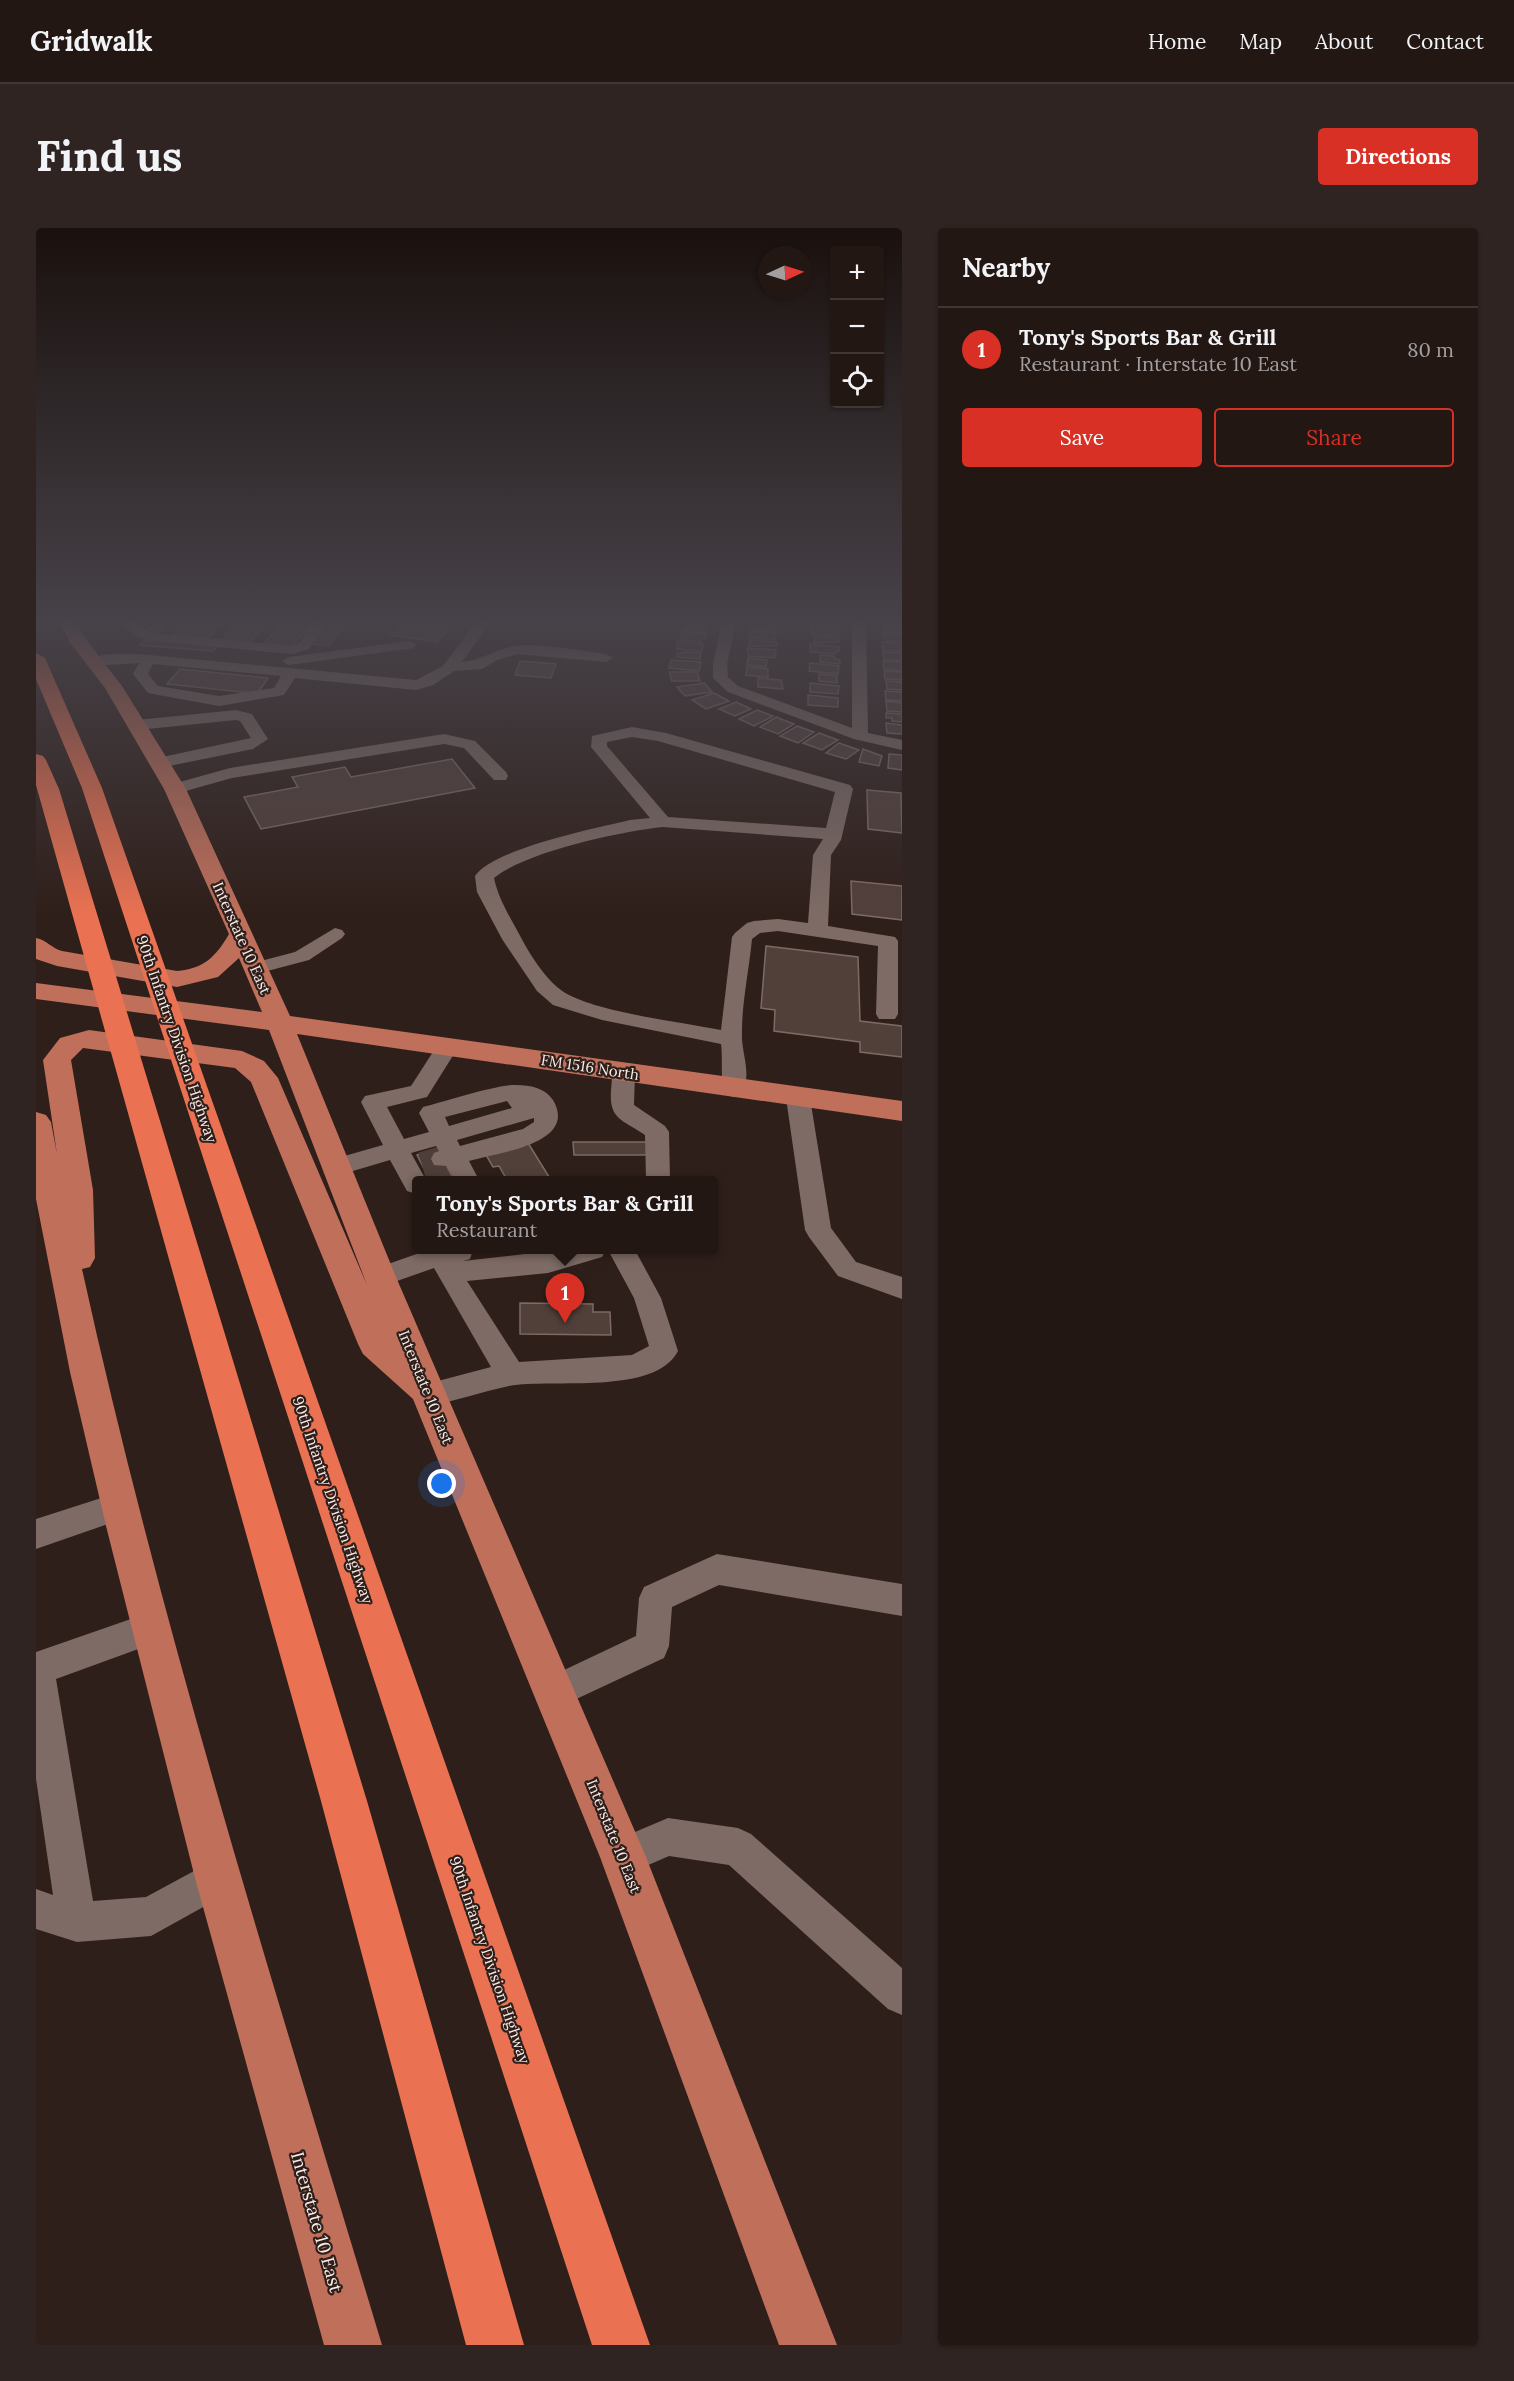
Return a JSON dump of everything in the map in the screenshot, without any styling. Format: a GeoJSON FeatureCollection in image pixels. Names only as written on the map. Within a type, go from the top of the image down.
{"type":"FeatureCollection","features":[{"type":"Feature","properties":{"kind":"highway","name":"90th Infantry Division Highway"},"geometry":{"type":"LineString","coordinates":[[62,719],[92,788],[621,2345]]}},
{"type":"Feature","properties":{"kind":"highway"},"geometry":{"type":"LineString","coordinates":[[42,775],[344,1801],[495,2345]]}},
{"type":"Feature","properties":{"kind":"highway"},"geometry":{"type":"LineString","coordinates":[[527,2069],[635,2345]]}},
{"type":"Feature","properties":{"kind":"main road","name":"Interstate 10 East"},"geometry":{"type":"LineString","coordinates":[[133,719],[175,789],[256,968],[429,1395],[623,1857],[808,2345]]}},
{"type":"Feature","properties":{"kind":"main road"},"geometry":{"type":"LineString","coordinates":[[36,945],[42,953],[57,958],[184,978],[209,972],[223,964],[232,954],[241,934]]}},
{"type":"Feature","properties":{"kind":"main road","name":"FM 1516 North"},"geometry":{"type":"LineString","coordinates":[[36,992],[278,1022],[733,1089],[902,1111]]}},
{"type":"Feature","properties":{"kind":"main road"},"geometry":{"type":"LineString","coordinates":[[82,1342],[78,1190],[57,1060],[63,1048],[74,1041],[89,1039],[223,1056],[242,1060],[254,1067],[264,1078],[375,1344],[429,1395]]}},
{"type":"Feature","properties":{"kind":"main road","name":"Interstate 10 East"},"geometry":{"type":"LineString","coordinates":[[36,1122],[82,1342],[151,1628],[218,1877],[353,2345]]}},
{"type":"Feature","properties":{"kind":"street"},"geometry":{"type":"LineString","coordinates":[[137,725],[198,719]]}},
{"type":"Feature","properties":{"kind":"street"},"geometry":{"type":"LineString","coordinates":[[159,763],[253,744],[260,739],[247,719]]}},
{"type":"Feature","properties":{"kind":"street"},"geometry":{"type":"LineString","coordinates":[[814,719],[860,736],[902,745]]}},
{"type":"Feature","properties":{"kind":"street"},"geometry":{"type":"LineString","coordinates":[[860,719],[860,736]]}},
{"type":"Feature","properties":{"kind":"street"},"geometry":{"type":"LineString","coordinates":[[663,822],[599,747],[598,739],[632,732],[660,736],[844,789],[833,834],[822,855],[818,931]]}},
{"type":"Feature","properties":{"kind":"street"},"geometry":{"type":"LineString","coordinates":[[175,789],[230,773],[444,739],[470,744],[500,776]]}},
{"type":"Feature","properties":{"kind":"street"},"geometry":{"type":"LineString","coordinates":[[731,1039],[602,1013],[561,999],[543,986],[512,939],[487,892],[484,876],[494,868],[518,856],[630,825],[663,822],[833,834]]}},
{"type":"Feature","properties":{"kind":"street"},"geometry":{"type":"LineString","coordinates":[[733,1089],[735,1064],[731,1039],[742,937],[754,927],[762,925],[888,941],[887,1014]]}},
{"type":"Feature","properties":{"kind":"street"},"geometry":{"type":"LineString","coordinates":[[256,968],[302,956],[335,934]]}},
{"type":"Feature","properties":{"kind":"street"},"geometry":{"type":"LineString","coordinates":[[437,1165],[373,1102],[419,1092],[448,1046]]}},
{"type":"Feature","properties":{"kind":"street"},"geometry":{"type":"LineString","coordinates":[[624,1072],[622,1108],[657,1132],[658,1176]]}},
{"type":"Feature","properties":{"kind":"street"},"geometry":{"type":"LineString","coordinates":[[419,1092],[431,1113],[437,1165]]}},
{"type":"Feature","properties":{"kind":"street"},"geometry":{"type":"LineString","coordinates":[[336,1167],[437,1165],[531,1135],[546,1125],[546,1109],[542,1100],[530,1094],[513,1092],[431,1113]]}},
{"type":"Feature","properties":{"kind":"street"},"geometry":{"type":"LineString","coordinates":[[798,1098],[818,1230],[847,1269],[902,1288]]}},
{"type":"Feature","properties":{"kind":"street"},"geometry":{"type":"LineString","coordinates":[[380,1276],[468,1254]]}},
{"type":"Feature","properties":{"kind":"street"},"geometry":{"type":"LineString","coordinates":[[446,1259],[548,1263],[579,1254]]}},
{"type":"Feature","properties":{"kind":"street"},"geometry":{"type":"LineString","coordinates":[[429,1395],[511,1374],[637,1367],[664,1351],[655,1310],[638,1275],[624,1254]]}},
{"type":"Feature","properties":{"kind":"street"},"geometry":{"type":"LineString","coordinates":[[446,1259],[511,1374]]}},
{"type":"Feature","properties":{"kind":"street"},"geometry":{"type":"LineString","coordinates":[[36,1534],[120,1506]]}},
{"type":"Feature","properties":{"kind":"street"},"geometry":{"type":"LineString","coordinates":[[555,1692],[652,1646],[656,1598],[717,1569],[902,1600]]}},
{"type":"Feature","properties":{"kind":"street"},"geometry":{"type":"LineString","coordinates":[[37,1669],[151,1628]]}},
{"type":"Feature","properties":{"kind":"street"},"geometry":{"type":"LineString","coordinates":[[36,1659],[77,1922]]}},
{"type":"Feature","properties":{"kind":"street"},"geometry":{"type":"LineString","coordinates":[[623,1857],[668,1836],[738,1847],[902,1995]]}},
{"type":"Feature","properties":{"kind":"street"},"geometry":{"type":"LineString","coordinates":[[36,1909],[77,1922],[150,1916],[218,1877]]}},
{"type":"Feature","properties":{"kind":"building"},"geometry":{"type":"Polygon","coordinates":[[[739,719],[768,719],[754,726],[739,719]]]}},
{"type":"Feature","properties":{"kind":"building"},"geometry":{"type":"Polygon","coordinates":[[[773,719],[781,719],[794,724],[778,734],[760,727],[773,719]]]}},
{"type":"Feature","properties":{"kind":"building"},"geometry":{"type":"Polygon","coordinates":[[[892,719],[902,719],[902,722],[892,721],[892,719]]]}},
{"type":"Feature","properties":{"kind":"building"},"geometry":{"type":"Polygon","coordinates":[[[886,723],[902,725],[902,734],[887,733],[886,723]]]}},
{"type":"Feature","properties":{"kind":"building"},"geometry":{"type":"Polygon","coordinates":[[[797,726],[814,732],[798,743],[780,736],[797,726]]]}},
{"type":"Feature","properties":{"kind":"building"},"geometry":{"type":"Polygon","coordinates":[[[819,733],[838,740],[822,750],[803,743],[819,733]]]}},
{"type":"Feature","properties":{"kind":"building"},"geometry":{"type":"Polygon","coordinates":[[[839,743],[859,750],[846,759],[826,753],[839,743]]]}},
{"type":"Feature","properties":{"kind":"building"},"geometry":{"type":"Polygon","coordinates":[[[863,749],[882,756],[879,766],[859,762],[863,749]]]}},
{"type":"Feature","properties":{"kind":"building"},"geometry":{"type":"Polygon","coordinates":[[[889,754],[902,755],[902,770],[888,768],[889,754]]]}},
{"type":"Feature","properties":{"kind":"building"},"geometry":{"type":"Polygon","coordinates":[[[452,759],[475,788],[261,829],[244,797],[298,787],[292,777],[345,767],[351,777],[452,759]]]}},
{"type":"Feature","properties":{"kind":"building"},"geometry":{"type":"Polygon","coordinates":[[[867,790],[901,793],[902,833],[868,829],[867,790]]]}},
{"type":"Feature","properties":{"kind":"building"},"geometry":{"type":"Polygon","coordinates":[[[851,881],[902,886],[902,920],[852,914],[851,881]]]}},
{"type":"Feature","properties":{"kind":"building"},"geometry":{"type":"Polygon","coordinates":[[[766,946],[858,957],[860,1021],[902,1026],[902,1057],[860,1052],[860,1042],[774,1031],[775,1010],[761,1008],[766,946]]]}},
{"type":"Feature","properties":{"kind":"building"},"geometry":{"type":"Polygon","coordinates":[[[573,1142],[646,1142],[648,1155],[574,1155],[573,1142]]]}},
{"type":"Feature","properties":{"kind":"building"},"geometry":{"type":"Polygon","coordinates":[[[528,1143],[549,1176],[505,1176],[499,1166],[493,1167],[486,1155],[528,1143]]]}},
{"type":"Feature","properties":{"kind":"building"},"geometry":{"type":"Polygon","coordinates":[[[438,1149],[452,1176],[428,1176],[417,1155],[438,1149]]]}},
{"type":"Feature","properties":{"kind":"building"},"geometry":{"type":"Polygon","coordinates":[[[520,1303],[593,1304],[593,1312],[610,1312],[611,1335],[520,1334],[520,1303]]]}},
{"type":"Feature","properties":{"kind":"tunnel"},"geometry":{"type":"LineString","coordinates":[[422,1165],[443,1159]]}},
{"type":"Feature","properties":{"kind":"place","name":"Tony's Sports Bar & Grill"},"geometry":{"type":"Point","coordinates":[565,1323]}}]}
